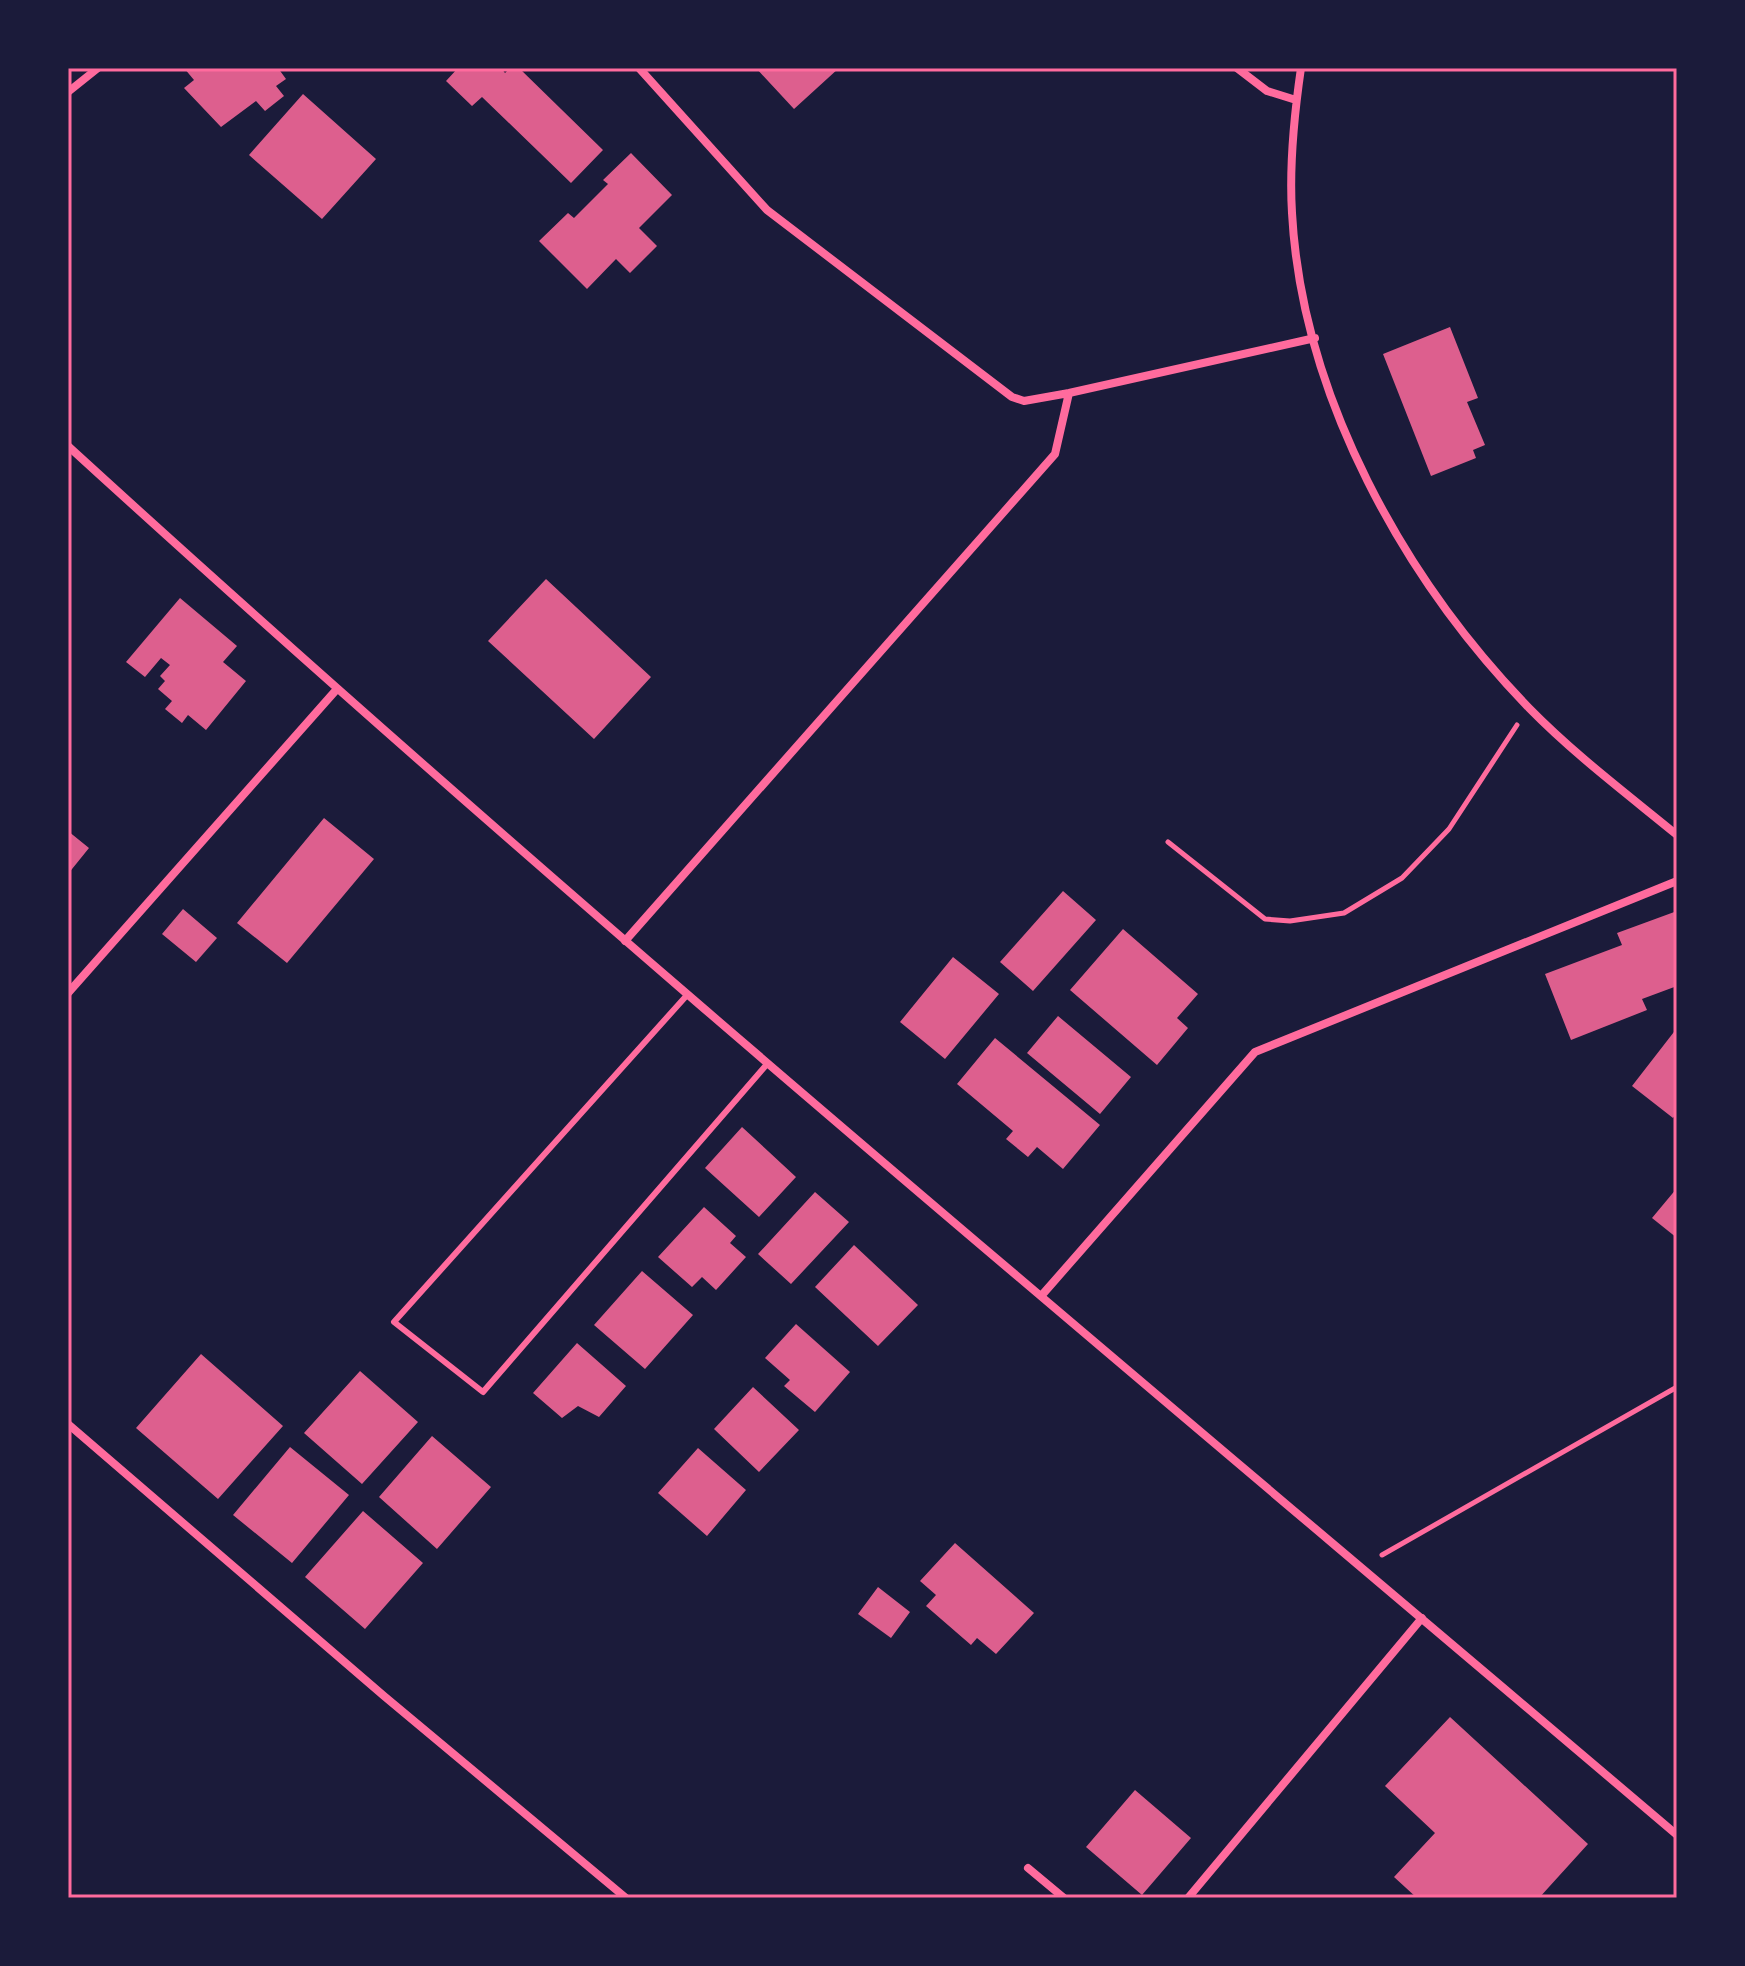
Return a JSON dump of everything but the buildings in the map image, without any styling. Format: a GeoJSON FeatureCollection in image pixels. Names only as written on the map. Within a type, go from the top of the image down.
{"type":"FeatureCollection","features":[{"type":"Feature","properties":{"kind":"street"},"geometry":{"type":"LineString","coordinates":[[68,92],[98,68]]}},
{"type":"Feature","properties":{"kind":"street"},"geometry":{"type":"LineString","coordinates":[[639,68],[767,210],[999,389],[1024,401],[1315,338]]}},
{"type":"Feature","properties":{"kind":"street"},"geometry":{"type":"LineString","coordinates":[[1237,68],[1267,91],[1296,100]]}},
{"type":"Feature","properties":{"kind":"street"},"geometry":{"type":"LineString","coordinates":[[1301,68],[1296,100],[1292,215],[1303,292],[1345,429],[1401,539],[1454,618],[1529,708],[1677,835]]}},
{"type":"Feature","properties":{"kind":"street"},"geometry":{"type":"LineString","coordinates":[[625,941],[1055,454],[1061,441],[1069,393]]}},
{"type":"Feature","properties":{"kind":"street"},"geometry":{"type":"LineString","coordinates":[[68,446],[337,689],[625,941],[1677,1835]]}},
{"type":"Feature","properties":{"kind":"street"},"geometry":{"type":"LineString","coordinates":[[68,993],[337,689]]}},
{"type":"Feature","properties":{"kind":"street"},"geometry":{"type":"LineString","coordinates":[[1042,1295],[1255,1052],[1677,881]]}},
{"type":"Feature","properties":{"kind":"street"},"geometry":{"type":"LineString","coordinates":[[68,1424],[626,1898]]}},
{"type":"Feature","properties":{"kind":"street"},"geometry":{"type":"LineString","coordinates":[[1188,1898],[1422,1618]]}},
{"type":"Feature","properties":{"kind":"street"},"geometry":{"type":"LineString","coordinates":[[1028,1868],[1064,1898]]}},
{"type":"Feature","properties":{"kind":"lane"},"geometry":{"type":"LineString","coordinates":[[688,994],[394,1322],[483,1392],[768,1063]]}},
{"type":"Feature","properties":{"kind":"path"},"geometry":{"type":"LineString","coordinates":[[1168,842],[1265,919],[1290,921],[1344,913],[1402,878],[1449,829],[1529,708]]}},
{"type":"Feature","properties":{"kind":"path"},"geometry":{"type":"LineString","coordinates":[[1361,1567],[1677,1387]]}}]}
